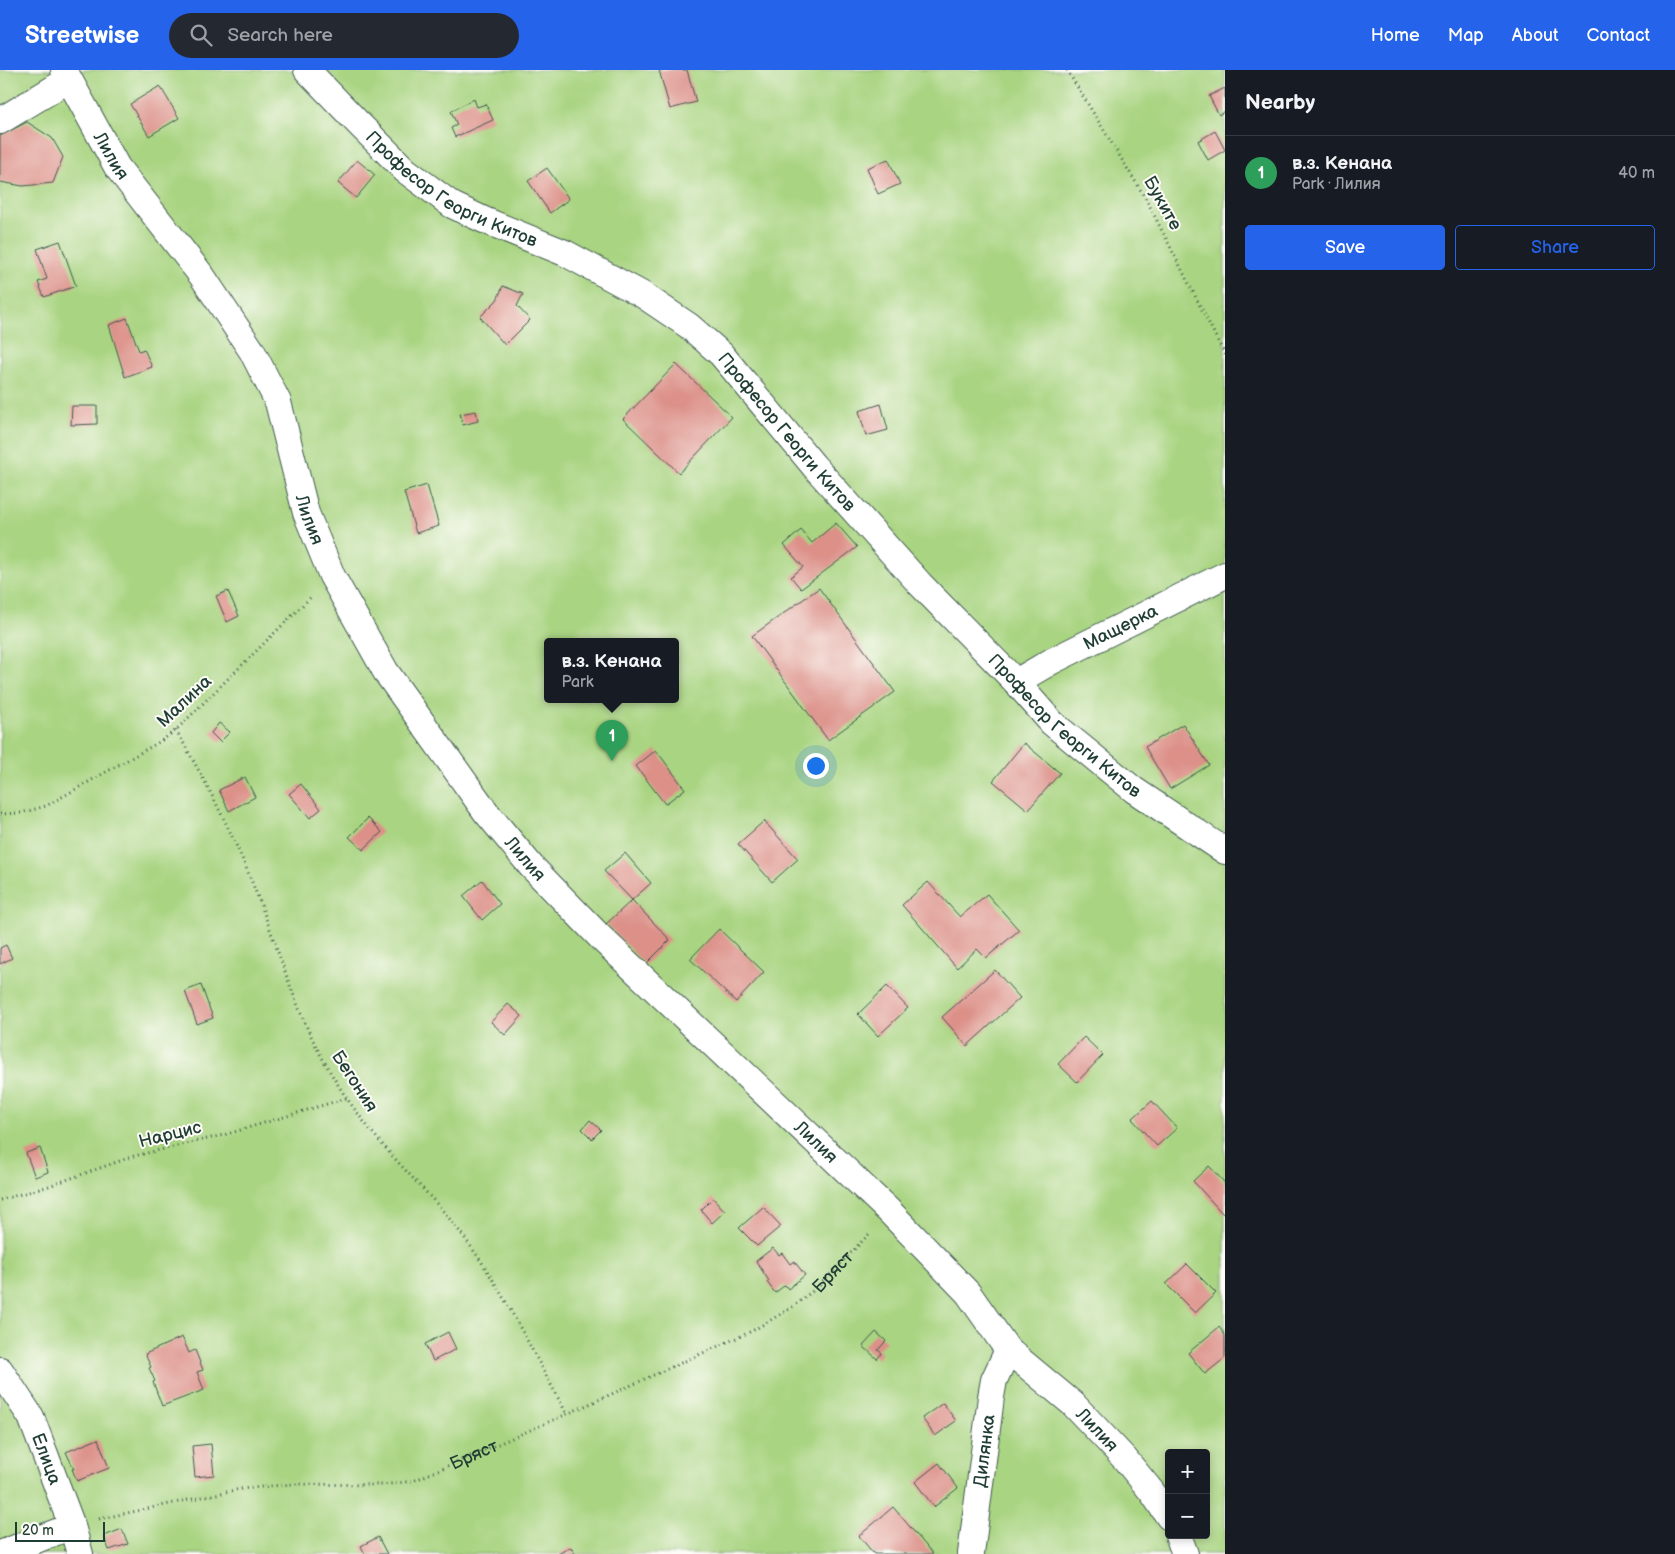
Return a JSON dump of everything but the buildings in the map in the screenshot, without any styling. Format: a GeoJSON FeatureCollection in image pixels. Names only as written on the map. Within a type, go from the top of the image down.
{"type":"FeatureCollection","features":[{"type":"Feature","properties":{"kind":"street","name":"Професор Георги Китов"},"geometry":{"type":"LineString","coordinates":[[307,70],[405,170],[452,205],[565,253],[643,295],[689,326],[721,354],[814,466],[920,584],[1016,682],[1052,723],[1127,784],[1225,851]]}},
{"type":"Feature","properties":{"kind":"street"},"geometry":{"type":"LineString","coordinates":[[0,121],[66,75]]}},
{"type":"Feature","properties":{"kind":"street","name":"Лилия"},"geometry":{"type":"LineString","coordinates":[[66,75],[117,168],[202,276],[252,351],[278,402],[306,513],[332,576],[386,672],[486,812],[531,866],[601,938],[889,1212],[968,1293],[1008,1350],[1073,1404],[1125,1459],[1165,1511]]}},
{"type":"Feature","properties":{"kind":"street","name":"Мащерка"},"geometry":{"type":"LineString","coordinates":[[1016,682],[1052,661],[1225,575]]}},
{"type":"Feature","properties":{"kind":"street","name":"Дилянка"},"geometry":{"type":"LineString","coordinates":[[970,1554],[994,1380],[1008,1350]]}},
{"type":"Feature","properties":{"kind":"street","name":"Елица"},"geometry":{"type":"LineString","coordinates":[[0,1370],[31,1418],[72,1526],[80,1554]]}},
{"type":"Feature","properties":{"kind":"street"},"geometry":{"type":"LineString","coordinates":[[0,1554],[72,1526]]}},
{"type":"Feature","properties":{"kind":"street"},"geometry":{"type":"LineString","coordinates":[[1179,1539],[1185,1554]]}},
{"type":"Feature","properties":{"kind":"path","name":"Буките"},"geometry":{"type":"LineString","coordinates":[[1067,70],[1146,199],[1225,355]]}},
{"type":"Feature","properties":{"kind":"path","name":"Малина"},"geometry":{"type":"LineString","coordinates":[[0,814],[21,813],[46,806],[161,741],[176,730],[332,576]]}},
{"type":"Feature","properties":{"kind":"path","name":"Бегония"},"geometry":{"type":"LineString","coordinates":[[176,730],[231,830],[308,1027],[327,1067],[362,1120],[388,1152],[453,1222],[476,1254],[499,1291],[567,1414]]}},
{"type":"Feature","properties":{"kind":"path","name":"Нарцис"},"geometry":{"type":"LineString","coordinates":[[0,1200],[46,1187],[134,1156],[224,1135],[347,1098]]}},
{"type":"Feature","properties":{"kind":"path","name":"Бряст"},"geometry":{"type":"LineString","coordinates":[[72,1526],[240,1489],[293,1484],[382,1485],[413,1481],[752,1331],[791,1308],[818,1287],[889,1212]]}},
{"type":"Feature","properties":{"kind":"green space"},"geometry":{"type":"Polygon","coordinates":[[[0,70],[1225,70],[1225,1554],[0,1554],[0,70]]]}},
{"type":"Feature","properties":{"kind":"place","name":"в.з. Кенана"},"geometry":{"type":"Point","coordinates":[612,761]}}]}
